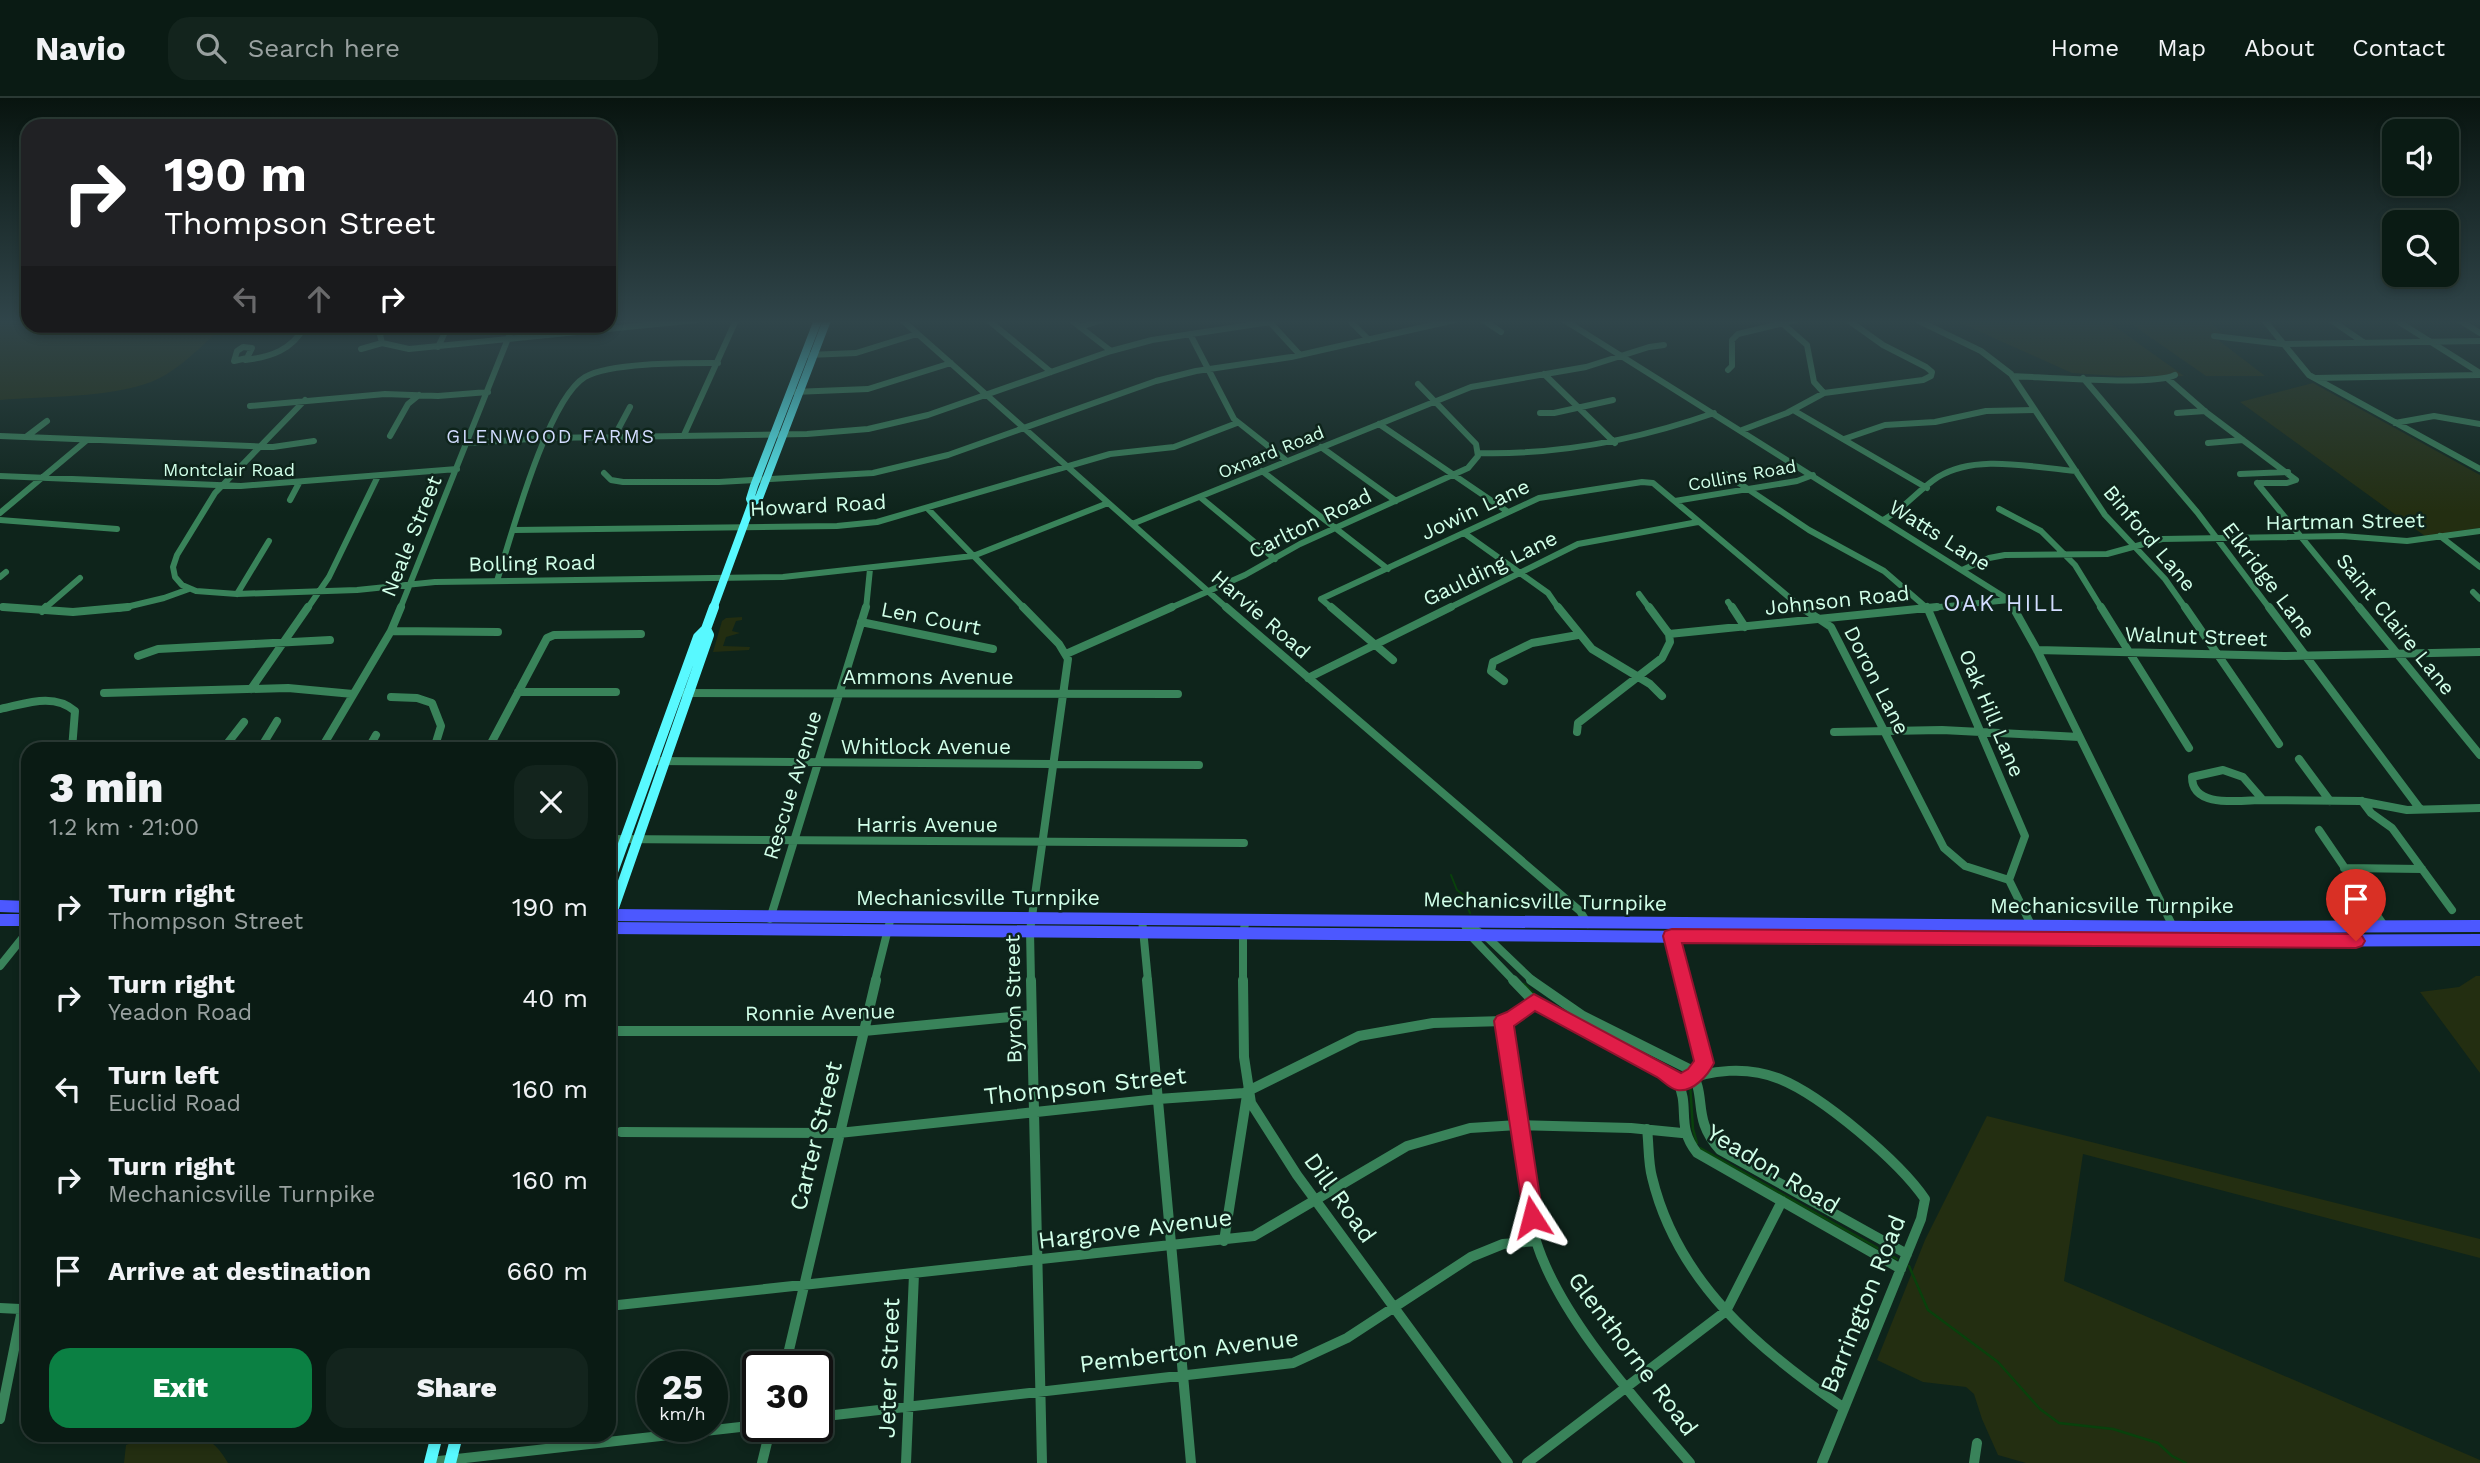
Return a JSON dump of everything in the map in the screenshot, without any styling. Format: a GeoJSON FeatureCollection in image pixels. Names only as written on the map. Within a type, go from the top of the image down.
{"type":"FeatureCollection","features":[{"type":"Feature","properties":{"kind":"highway"},"geometry":{"type":"LineString","coordinates":[[0,906],[21,907]]}},
{"type":"Feature","properties":{"kind":"highway"},"geometry":{"type":"LineString","coordinates":[[0,920],[21,920]]}},
{"type":"Feature","properties":{"kind":"highway","name":"Mechanicsville Turnpike"},"geometry":{"type":"LineString","coordinates":[[616,920],[2035,933],[2180,941],[2480,940]]}},
{"type":"Feature","properties":{"kind":"highway","name":"Mechanicsville Turnpike"},"geometry":{"type":"LineString","coordinates":[[2035,933],[2174,927],[2480,926]]}},
{"type":"Feature","properties":{"kind":"highway","name":"Mechanicsville Turnpike"},"geometry":{"type":"LineString","coordinates":[[1466,928],[1487,935],[1589,929]]}},
{"type":"Feature","properties":{"kind":"main road"},"geometry":{"type":"LineString","coordinates":[[616,863],[698,637],[706,629],[744,527],[767,479],[793,384]]}},
{"type":"Feature","properties":{"kind":"main road"},"geometry":{"type":"LineString","coordinates":[[756,501],[750,499],[757,479],[803,384]]}},
{"type":"Feature","properties":{"kind":"main road"},"geometry":{"type":"LineString","coordinates":[[616,900],[709,635],[706,629]]}},
{"type":"Feature","properties":{"kind":"main road"},"geometry":{"type":"LineString","coordinates":[[430,1462],[435,1442]]}},
{"type":"Feature","properties":{"kind":"main road"},"geometry":{"type":"LineString","coordinates":[[451,1461],[455,1442]]}},
{"type":"Feature","properties":{"kind":"street","name":"Neale Street"},"geometry":{"type":"LineString","coordinates":[[325,742],[391,631],[491,384]]}},
{"type":"Feature","properties":{"kind":"street"},"geometry":{"type":"LineString","coordinates":[[497,581],[545,438],[577,384]]}},
{"type":"Feature","properties":{"kind":"street"},"geometry":{"type":"LineString","coordinates":[[684,436],[708,384]]}},
{"type":"Feature","properties":{"kind":"street"},"geometry":{"type":"LineString","coordinates":[[790,392],[868,389],[885,384]]}},
{"type":"Feature","properties":{"kind":"street","name":"Harvie Road"},"geometry":{"type":"LineString","coordinates":[[974,384],[1208,592],[1580,911],[1589,929]]}},
{"type":"Feature","properties":{"kind":"street"},"geometry":{"type":"LineString","coordinates":[[468,443],[545,438],[838,433],[928,415],[1016,384]]}},
{"type":"Feature","properties":{"kind":"street"},"geometry":{"type":"LineString","coordinates":[[604,473],[611,480],[624,482],[719,482],[834,477],[884,470],[948,455],[1148,384]]}},
{"type":"Feature","properties":{"kind":"street"},"geometry":{"type":"LineString","coordinates":[[1216,384],[1237,423],[1287,461]]}},
{"type":"Feature","properties":{"kind":"street"},"geometry":{"type":"LineString","coordinates":[[1418,384],[1473,439],[1479,453],[1543,452],[1615,443],[1662,432],[1714,413]]}},
{"type":"Feature","properties":{"kind":"street","name":"Oxnard Road"},"geometry":{"type":"LineString","coordinates":[[1132,524],[1483,384]]}},
{"type":"Feature","properties":{"kind":"street"},"geometry":{"type":"LineString","coordinates":[[1554,384],[1615,443]]}},
{"type":"Feature","properties":{"kind":"street","name":"Watts Lane"},"geometry":{"type":"LineString","coordinates":[[1667,384],[2009,600],[2037,650],[2180,941]]}},
{"type":"Feature","properties":{"kind":"street"},"geometry":{"type":"LineString","coordinates":[[1816,384],[1824,393]]}},
{"type":"Feature","properties":{"kind":"street"},"geometry":{"type":"LineString","coordinates":[[1742,430],[1793,410],[1824,393],[1895,384]]}},
{"type":"Feature","properties":{"kind":"street","name":"Binford Lane"},"geometry":{"type":"LineString","coordinates":[[2018,384],[2105,515],[2165,579],[2278,744]]}},
{"type":"Feature","properties":{"kind":"street","name":"Elkridge Lane"},"geometry":{"type":"LineString","coordinates":[[2087,384],[2217,540],[2420,809]]}},
{"type":"Feature","properties":{"kind":"street"},"geometry":{"type":"LineString","coordinates":[[2173,384],[2204,411],[2288,472]]}},
{"type":"Feature","properties":{"kind":"street"},"geometry":{"type":"LineString","coordinates":[[2325,384],[2480,470]]}},
{"type":"Feature","properties":{"kind":"street"},"geometry":{"type":"LineString","coordinates":[[250,406],[396,393],[419,395],[488,392]]}},
{"type":"Feature","properties":{"kind":"street"},"geometry":{"type":"LineString","coordinates":[[390,436],[408,404],[419,395]]}},
{"type":"Feature","properties":{"kind":"street"},"geometry":{"type":"LineString","coordinates":[[0,607],[85,614],[162,600],[189,589],[175,577],[174,562],[211,499],[305,400]]}},
{"type":"Feature","properties":{"kind":"street"},"geometry":{"type":"LineString","coordinates":[[1540,413],[1613,400]]}},
{"type":"Feature","properties":{"kind":"street"},"geometry":{"type":"LineString","coordinates":[[614,437],[630,407]]}},
{"type":"Feature","properties":{"kind":"street"},"geometry":{"type":"LineString","coordinates":[[1793,410],[1927,488]]}},
{"type":"Feature","properties":{"kind":"street"},"geometry":{"type":"LineString","coordinates":[[1844,439],[1885,425],[1935,422],[1986,411],[2035,410]]}},
{"type":"Feature","properties":{"kind":"street"},"geometry":{"type":"LineString","coordinates":[[2177,413],[2204,411]]}},
{"type":"Feature","properties":{"kind":"street"},"geometry":{"type":"LineString","coordinates":[[2395,423],[2434,416],[2480,424]]}},
{"type":"Feature","properties":{"kind":"street"},"geometry":{"type":"LineString","coordinates":[[26,437],[47,421]]}},
{"type":"Feature","properties":{"kind":"street","name":"Howard Road"},"geometry":{"type":"LineString","coordinates":[[514,530],[850,525],[877,522],[1118,453],[1174,447],[1237,423]]}},
{"type":"Feature","properties":{"kind":"street"},"geometry":{"type":"LineString","coordinates":[[1379,424],[1508,512]]}},
{"type":"Feature","properties":{"kind":"street"},"geometry":{"type":"LineString","coordinates":[[0,436],[261,447],[314,441]]}},
{"type":"Feature","properties":{"kind":"street"},"geometry":{"type":"LineString","coordinates":[[0,513],[87,440]]}},
{"type":"Feature","properties":{"kind":"street"},"geometry":{"type":"LineString","coordinates":[[2208,443],[2243,440]]}},
{"type":"Feature","properties":{"kind":"street"},"geometry":{"type":"LineString","coordinates":[[1321,447],[1396,501]]}},
{"type":"Feature","properties":{"kind":"street","name":"Carlton Road"},"geometry":{"type":"LineString","coordinates":[[1066,654],[1208,592],[1336,528],[1454,475],[1472,465],[1479,453]]}},
{"type":"Feature","properties":{"kind":"street"},"geometry":{"type":"LineString","coordinates":[[1883,520],[1905,508],[1944,474],[1975,466],[2076,471]]}},
{"type":"Feature","properties":{"kind":"street","name":"Montclair Road"},"geometry":{"type":"LineString","coordinates":[[0,475],[223,485],[299,483],[457,469]]}},
{"type":"Feature","properties":{"kind":"street"},"geometry":{"type":"LineString","coordinates":[[1262,471],[1388,569]]}},
{"type":"Feature","properties":{"kind":"street"},"geometry":{"type":"LineString","coordinates":[[2240,474],[2288,472]]}},
{"type":"Feature","properties":{"kind":"street","name":"Saint Claire Lane"},"geometry":{"type":"LineString","coordinates":[[2288,472],[2295,478],[2293,482],[2257,484],[2480,755]]}},
{"type":"Feature","properties":{"kind":"street","name":"Oak Hill Lane"},"geometry":{"type":"LineString","coordinates":[[1724,473],[1809,530],[1884,571],[1927,608],[2025,836],[2024,847],[2009,871],[2008,880]]}},
{"type":"Feature","properties":{"kind":"street","name":"Collins Road"},"geometry":{"type":"LineString","coordinates":[[1675,501],[1797,481],[1813,475]]}},
{"type":"Feature","properties":{"kind":"street"},"geometry":{"type":"LineString","coordinates":[[251,689],[334,569],[378,476]]}},
{"type":"Feature","properties":{"kind":"street","name":"Jowin Lane"},"geometry":{"type":"LineString","coordinates":[[1375,644],[1321,599],[1548,496],[1642,482],[1653,483]]}},
{"type":"Feature","properties":{"kind":"street"},"geometry":{"type":"LineString","coordinates":[[290,500],[299,483]]}},
{"type":"Feature","properties":{"kind":"street","name":"Doron Lane"},"geometry":{"type":"LineString","coordinates":[[1653,483],[1830,628],[1944,848],[1954,861],[1965,867],[2008,880]]}},
{"type":"Feature","properties":{"kind":"street"},"geometry":{"type":"LineString","coordinates":[[1200,497],[1275,559]]}},
{"type":"Feature","properties":{"kind":"street","name":"Bolling Road"},"geometry":{"type":"LineString","coordinates":[[189,589],[207,593],[237,594],[320,592],[497,581],[809,575],[973,556],[1108,503]]}},
{"type":"Feature","properties":{"kind":"street"},"geometry":{"type":"LineString","coordinates":[[928,509],[1066,654]]}},
{"type":"Feature","properties":{"kind":"street"},"geometry":{"type":"LineString","coordinates":[[1999,509],[2041,531],[2066,555],[2089,584],[2189,748]]}},
{"type":"Feature","properties":{"kind":"street"},"geometry":{"type":"LineString","coordinates":[[0,520],[117,529]]}},
{"type":"Feature","properties":{"kind":"street","name":"Gaulding Lane"},"geometry":{"type":"LineString","coordinates":[[1308,678],[1588,540],[1698,522]]}},
{"type":"Feature","properties":{"kind":"street","name":"Hartman Street"},"geometry":{"type":"LineString","coordinates":[[1962,570],[1989,558],[2005,555],[2107,554],[2156,539],[2342,536],[2397,541],[2480,531]]}},
{"type":"Feature","properties":{"kind":"street"},"geometry":{"type":"LineString","coordinates":[[1464,533],[1551,596],[1578,635],[1592,649],[1638,677],[1662,696]]}},
{"type":"Feature","properties":{"kind":"street"},"geometry":{"type":"LineString","coordinates":[[2440,536],[2480,567]]}},
{"type":"Feature","properties":{"kind":"street"},"geometry":{"type":"LineString","coordinates":[[237,594],[268,541]]}},
{"type":"Feature","properties":{"kind":"street","name":"Rescue Avenue"},"geometry":{"type":"LineString","coordinates":[[769,923],[862,622],[870,569]]}},
{"type":"Feature","properties":{"kind":"street"},"geometry":{"type":"LineString","coordinates":[[42,611],[80,578]]}},
{"type":"Feature","properties":{"kind":"street"},"geometry":{"type":"LineString","coordinates":[[2476,592],[2480,600]]}},
{"type":"Feature","properties":{"kind":"street"},"geometry":{"type":"LineString","coordinates":[[1577,733],[1578,723],[1662,658],[1670,642],[1669,634],[1639,594]]}},
{"type":"Feature","properties":{"kind":"street","name":"Johnson Road"},"geometry":{"type":"LineString","coordinates":[[1669,634],[2009,600]]}},
{"type":"Feature","properties":{"kind":"street"},"geometry":{"type":"LineString","coordinates":[[1728,602],[1745,626]]}},
{"type":"Feature","properties":{"kind":"street","name":"Len Court"},"geometry":{"type":"LineString","coordinates":[[862,622],[993,649]]}},
{"type":"Feature","properties":{"kind":"street"},"geometry":{"type":"LineString","coordinates":[[391,631],[498,632]]}},
{"type":"Feature","properties":{"kind":"street"},"geometry":{"type":"LineString","coordinates":[[492,742],[547,638],[554,635],[641,634]]}},
{"type":"Feature","properties":{"kind":"street"},"geometry":{"type":"LineString","coordinates":[[1504,681],[1492,671],[1490,666],[1493,662],[1532,643],[1578,635]]}},
{"type":"Feature","properties":{"kind":"street"},"geometry":{"type":"LineString","coordinates":[[138,656],[158,649],[330,640]]}},
{"type":"Feature","properties":{"kind":"street"},"geometry":{"type":"LineString","coordinates":[[1375,644],[1394,660]]}},
{"type":"Feature","properties":{"kind":"street","name":"Walnut Street"},"geometry":{"type":"LineString","coordinates":[[2037,650],[2305,656],[2480,652]]}},
{"type":"Feature","properties":{"kind":"street","name":"Byron Street"},"geometry":{"type":"LineString","coordinates":[[1042,1463],[1031,924],[1066,654]]}},
{"type":"Feature","properties":{"kind":"street"},"geometry":{"type":"LineString","coordinates":[[104,693],[288,688],[354,694]]}},
{"type":"Feature","properties":{"kind":"street"},"geometry":{"type":"LineString","coordinates":[[518,692],[616,692]]}},
{"type":"Feature","properties":{"kind":"street","name":"Ammons Avenue"},"geometry":{"type":"LineString","coordinates":[[677,693],[1178,694]]}},
{"type":"Feature","properties":{"kind":"street"},"geometry":{"type":"LineString","coordinates":[[391,697],[418,698],[432,703],[442,726],[438,742]]}},
{"type":"Feature","properties":{"kind":"street"},"geometry":{"type":"LineString","coordinates":[[0,709],[47,700],[71,707],[75,711],[73,742]]}},
{"type":"Feature","properties":{"kind":"street"},"geometry":{"type":"LineString","coordinates":[[264,742],[277,721]]}},
{"type":"Feature","properties":{"kind":"street"},"geometry":{"type":"LineString","coordinates":[[228,742],[244,722]]}},
{"type":"Feature","properties":{"kind":"street"},"geometry":{"type":"LineString","coordinates":[[1834,732],[1883,730],[2079,737]]}},
{"type":"Feature","properties":{"kind":"street"},"geometry":{"type":"LineString","coordinates":[[372,742],[376,735]]}},
{"type":"Feature","properties":{"kind":"street"},"geometry":{"type":"LineString","coordinates":[[2299,759],[2330,801]]}},
{"type":"Feature","properties":{"kind":"street","name":"Whitlock Avenue"},"geometry":{"type":"LineString","coordinates":[[653,761],[1199,765]]}},
{"type":"Feature","properties":{"kind":"street"},"geometry":{"type":"LineString","coordinates":[[2263,801],[2247,778],[2238,772],[2225,769],[2192,777],[2192,783],[2206,799],[2263,801],[2362,801],[2399,809],[2480,808]]}},
{"type":"Feature","properties":{"kind":"street"},"geometry":{"type":"LineString","coordinates":[[2362,801],[2371,813],[2392,828],[2452,910]]}},
{"type":"Feature","properties":{"kind":"street"},"geometry":{"type":"LineString","coordinates":[[2319,830],[2385,927]]}},
{"type":"Feature","properties":{"kind":"street","name":"Harris Avenue"},"geometry":{"type":"LineString","coordinates":[[616,839],[1244,843]]}},
{"type":"Feature","properties":{"kind":"street"},"geometry":{"type":"LineString","coordinates":[[2344,867],[2422,869]]}},
{"type":"Feature","properties":{"kind":"street"},"geometry":{"type":"LineString","coordinates":[[2008,880],[2035,933]]}},
{"type":"Feature","properties":{"kind":"street","name":"Carter Street"},"geometry":{"type":"LineString","coordinates":[[789,1351],[889,923]]}},
{"type":"Feature","properties":{"kind":"street"},"geometry":{"type":"LineString","coordinates":[[1142,925],[1191,1463]]}},
{"type":"Feature","properties":{"kind":"street","name":"Dill Road"},"geometry":{"type":"LineString","coordinates":[[1245,926],[1247,1092],[1270,1136],[1508,1463]]}},
{"type":"Feature","properties":{"kind":"street"},"geometry":{"type":"LineString","coordinates":[[1466,928],[1534,1002],[1664,1071],[1679,1083]]}},
{"type":"Feature","properties":{"kind":"street","name":"Yeadon Road"},"geometry":{"type":"LineString","coordinates":[[1670,930],[1704,1063],[1695,1075],[1699,1121],[1708,1139],[1720,1150],[1907,1254]]}},
{"type":"Feature","properties":{"kind":"street"},"geometry":{"type":"LineString","coordinates":[[1487,935],[1519,969],[1553,997],[1689,1069],[1695,1075]]}},
{"type":"Feature","properties":{"kind":"street"},"geometry":{"type":"LineString","coordinates":[[0,966],[21,940]]}},
{"type":"Feature","properties":{"kind":"street"},"geometry":{"type":"LineString","coordinates":[[1504,1021],[1513,1018],[1534,1002]]}},
{"type":"Feature","properties":{"kind":"street","name":"Ronnie Avenue"},"geometry":{"type":"LineString","coordinates":[[616,1031],[864,1031],[1031,1015]]}},
{"type":"Feature","properties":{"kind":"street","name":"Thompson Street"},"geometry":{"type":"LineString","coordinates":[[621,1132],[839,1133],[1247,1092],[1359,1036],[1433,1023],[1504,1021]]}},
{"type":"Feature","properties":{"kind":"street","name":"Glenthorne Road"},"geometry":{"type":"LineString","coordinates":[[1504,1021],[1541,1261],[1557,1296],[1690,1463]]}},
{"type":"Feature","properties":{"kind":"street","name":"Barrington Road"},"geometry":{"type":"LineString","coordinates":[[1679,1083],[1695,1075],[1712,1072],[1748,1073],[1783,1080],[1808,1095],[1895,1164],[1915,1183],[1926,1201],[1822,1463]]}},
{"type":"Feature","properties":{"kind":"street","name":"Yeadon Road"},"geometry":{"type":"LineString","coordinates":[[1679,1083],[1683,1096],[1682,1133],[1697,1153],[1901,1269]]}},
{"type":"Feature","properties":{"kind":"street"},"geometry":{"type":"LineString","coordinates":[[1224,1241],[1247,1092]]}},
{"type":"Feature","properties":{"kind":"street","name":"Hargrove Avenue"},"geometry":{"type":"LineString","coordinates":[[616,1305],[1254,1236],[1407,1146],[1470,1128],[1518,1125],[1647,1129],[1682,1133]]}},
{"type":"Feature","properties":{"kind":"street"},"geometry":{"type":"LineString","coordinates":[[1647,1129],[1647,1153],[1668,1232],[1684,1261],[1763,1351],[1844,1408]]}},
{"type":"Feature","properties":{"kind":"street"},"geometry":{"type":"LineString","coordinates":[[1527,1463],[1726,1311],[1782,1200]]}},
{"type":"Feature","properties":{"kind":"street","name":"Pemberton Avenue"},"geometry":{"type":"LineString","coordinates":[[833,1415],[1293,1363],[1319,1354],[1394,1308],[1458,1263],[1500,1244],[1536,1241]]}},
{"type":"Feature","properties":{"kind":"street","name":"Jeter Street"},"geometry":{"type":"LineString","coordinates":[[906,1463],[914,1274]]}},
{"type":"Feature","properties":{"kind":"street"},"geometry":{"type":"LineString","coordinates":[[0,1308],[20,1309],[20,1322],[0,1419]]}},
{"type":"Feature","properties":{"kind":"street"},"geometry":{"type":"LineString","coordinates":[[616,1441],[742,1426]]}},
{"type":"Feature","properties":{"kind":"street"},"geometry":{"type":"LineString","coordinates":[[430,1462],[609,1442]]}},
{"type":"Feature","properties":{"kind":"street"},"geometry":{"type":"LineString","coordinates":[[762,1463],[767,1442]]}},
{"type":"Feature","properties":{"kind":"street"},"geometry":{"type":"LineString","coordinates":[[1974,1463],[1977,1443]]}},
{"type":"Feature","properties":{"kind":"green space"},"geometry":{"type":"Polygon","coordinates":[[[0,384],[145,384],[97,394],[0,400],[0,384]]]}},
{"type":"Feature","properties":{"kind":"green space"},"geometry":{"type":"Polygon","coordinates":[[[2314,384],[2480,475],[2480,528],[2425,536],[2240,402],[2314,384]]]}},
{"type":"Feature","properties":{"kind":"green space"},"geometry":{"type":"Polygon","coordinates":[[[742,617],[742,620],[736,621],[732,631],[740,633],[726,637],[723,646],[750,647],[749,650],[713,652],[722,621],[726,618],[742,617]]]}},
{"type":"Feature","properties":{"kind":"green space"},"geometry":{"type":"Polygon","coordinates":[[[2480,976],[2480,1073],[2420,992],[2459,987],[2480,976]]]}},
{"type":"Feature","properties":{"kind":"green space"},"geometry":{"type":"Polygon","coordinates":[[[1987,1116],[2480,1239],[2480,1258],[2083,1154],[2064,1281],[2480,1460],[2480,1463],[2026,1463],[1998,1455],[1974,1394],[1966,1387],[1923,1382],[1877,1360],[1925,1240],[1987,1116]]]}},
{"type":"Feature","properties":{"kind":"green space"},"geometry":{"type":"Polygon","coordinates":[[[134,1442],[210,1442],[228,1463],[124,1463],[126,1445],[134,1442]]]}},
{"type":"Feature","properties":{"kind":"waterway"},"geometry":{"type":"LineString","coordinates":[[1451,875],[1457,890],[1470,900],[1466,904],[1470,913]]}},
{"type":"Feature","properties":{"kind":"waterway"},"geometry":{"type":"LineString","coordinates":[[1524,984],[1538,998],[1578,1019]]}},
{"type":"Feature","properties":{"kind":"waterway"},"geometry":{"type":"LineString","coordinates":[[1589,1025],[1683,1075]]}},
{"type":"Feature","properties":{"kind":"waterway"},"geometry":{"type":"LineString","coordinates":[[1690,1084],[1693,1129],[1697,1143]]}},
{"type":"Feature","properties":{"kind":"waterway"},"geometry":{"type":"LineString","coordinates":[[1700,1148],[1897,1259]]}},
{"type":"Feature","properties":{"kind":"waterway"},"geometry":{"type":"LineString","coordinates":[[1909,1266],[1928,1310],[1998,1362],[2040,1409],[2059,1423],[2113,1429],[2158,1443],[2172,1456],[2186,1463]]}},
{"type":"Feature","properties":{"kind":"district","name":"GLENWOOD FARMS"},"geometry":{"type":"Point","coordinates":[551,436]}},
{"type":"Feature","properties":{"kind":"district","name":"OAK HILL"},"geometry":{"type":"Point","coordinates":[2004,603]}},
{"type":"Feature","properties":{"kind":"route"},"geometry":{"type":"LineString","coordinates":[[1532,1217],[1504,1021],[1513,1018],[1534,1002],[1664,1071],[1679,1083],[1695,1075],[1704,1063],[1672,936],[2356,941]]}}]}
